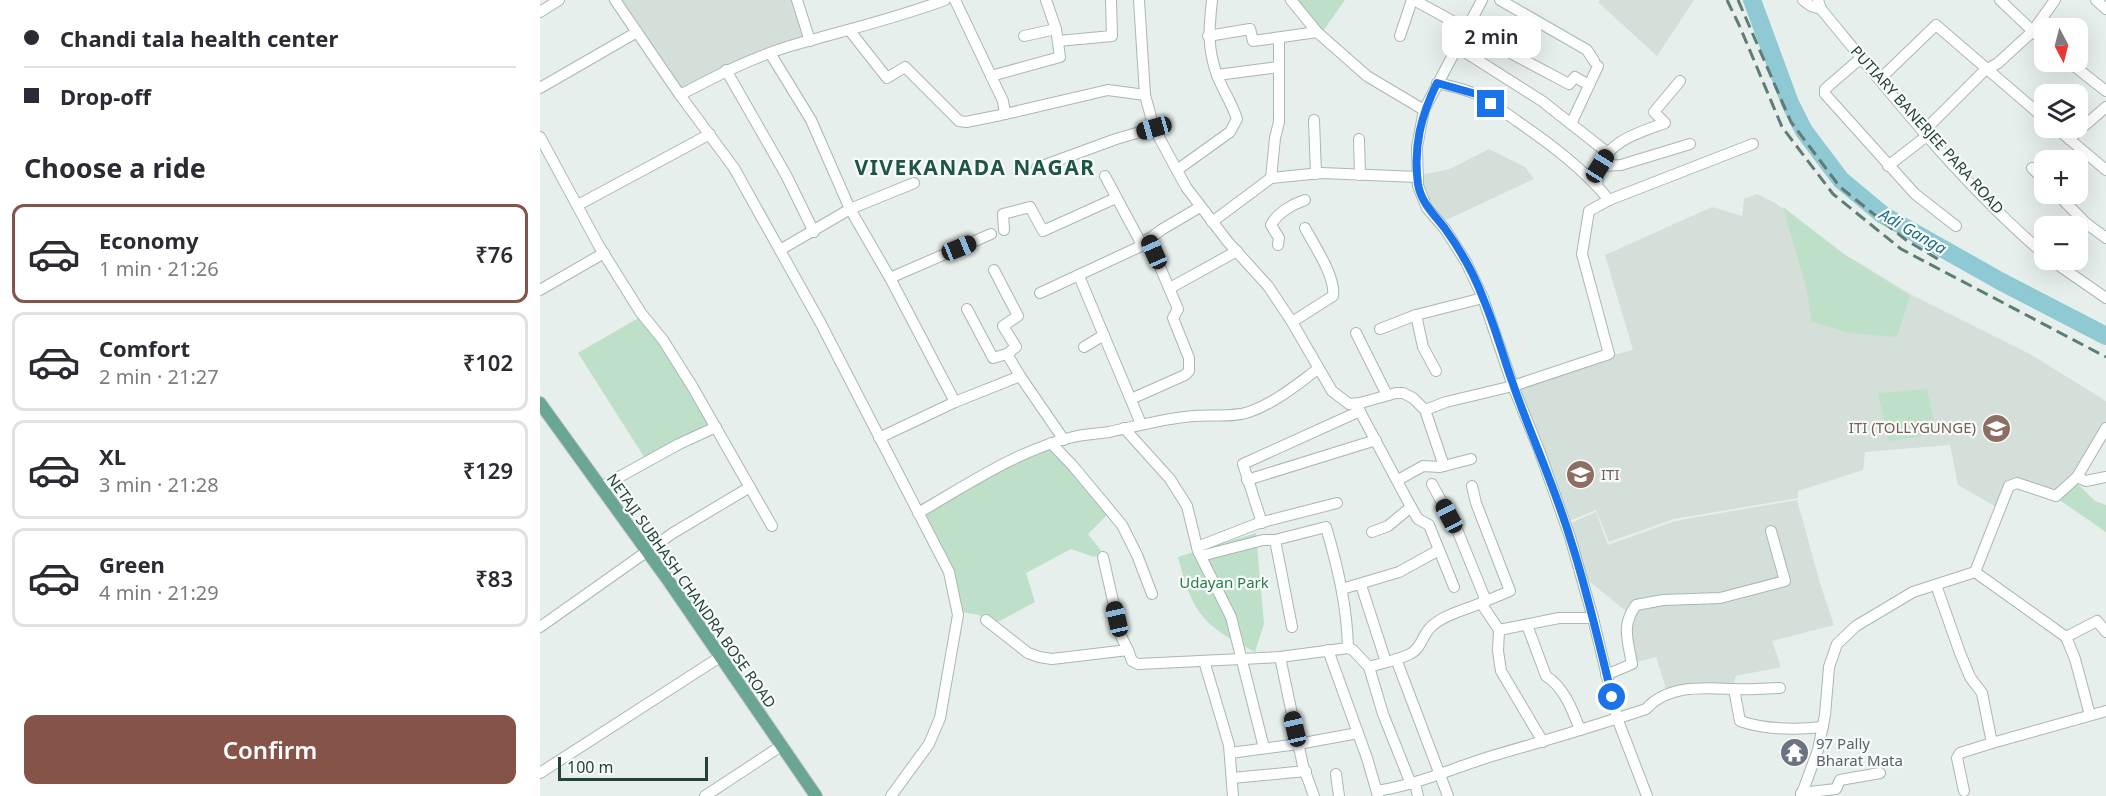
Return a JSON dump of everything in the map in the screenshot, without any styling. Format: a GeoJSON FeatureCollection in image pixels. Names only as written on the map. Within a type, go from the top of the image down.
{"type":"FeatureCollection","features":[{"type":"Feature","properties":{"kind":"main road","name":"NETAJI SUBHASH CHANDRA BOSE ROAD"},"geometry":{"type":"LineString","coordinates":[[540,403],[816,796]]}},
{"type":"Feature","properties":{"kind":"street"},"geometry":{"type":"LineString","coordinates":[[540,12],[559,0]]}},
{"type":"Feature","properties":{"kind":"street"},"geometry":{"type":"LineString","coordinates":[[615,0],[680,95],[734,168],[780,250],[949,572],[958,615],[940,718],[929,744],[891,796]]}},
{"type":"Feature","properties":{"kind":"street"},"geometry":{"type":"LineString","coordinates":[[797,0],[810,41]]}},
{"type":"Feature","properties":{"kind":"street"},"geometry":{"type":"LineString","coordinates":[[680,95],[726,70],[770,53],[850,31],[929,3],[945,0]]}},
{"type":"Feature","properties":{"kind":"street"},"geometry":{"type":"LineString","coordinates":[[955,0],[1003,100],[1005,114]]}},
{"type":"Feature","properties":{"kind":"street"},"geometry":{"type":"LineString","coordinates":[[991,76],[1060,57],[1056,29],[1046,0]]}},
{"type":"Feature","properties":{"kind":"street"},"geometry":{"type":"LineString","coordinates":[[1058,41],[1112,36],[1111,0]]}},
{"type":"Feature","properties":{"kind":"street"},"geometry":{"type":"LineString","coordinates":[[1139,0],[1145,95],[1154,128],[1200,207],[1268,286],[1292,321],[1332,391],[1349,404],[1358,407],[1418,519],[1429,525],[1454,587]]}},
{"type":"Feature","properties":{"kind":"street"},"geometry":{"type":"LineString","coordinates":[[1177,170],[1230,132],[1237,119],[1217,75],[1208,36],[1212,0]]}},
{"type":"Feature","properties":{"kind":"street"},"geometry":{"type":"LineString","coordinates":[[1291,0],[1317,32],[1367,76],[1424,110]]}},
{"type":"Feature","properties":{"kind":"street"},"geometry":{"type":"LineString","coordinates":[[1400,36],[1413,0],[1569,84],[1575,78],[1588,85]]}},
{"type":"Feature","properties":{"kind":"street"},"geometry":{"type":"LineString","coordinates":[[1482,0],[1424,110],[1417,147],[1418,186],[1427,208],[1445,229],[1466,262],[1484,298],[1570,537],[1593,618],[1617,718],[1647,796]]}},
{"type":"Feature","properties":{"kind":"street"},"geometry":{"type":"LineString","coordinates":[[1500,0],[1587,50],[1596,63],[1571,124]]}},
{"type":"Feature","properties":{"kind":"street"},"geometry":{"type":"LineString","coordinates":[[1803,0],[1810,6],[1820,5]]}},
{"type":"Feature","properties":{"kind":"street"},"geometry":{"type":"LineString","coordinates":[[2000,0],[2032,32]]}},
{"type":"Feature","properties":{"kind":"street"},"geometry":{"type":"LineString","coordinates":[[1888,166],[1926,133],[1987,69],[1998,63],[2032,32],[2055,0]]}},
{"type":"Feature","properties":{"kind":"street"},"geometry":{"type":"LineString","coordinates":[[2096,0],[2106,9]]}},
{"type":"Feature","properties":{"kind":"street","name":"PUTIARY BANERJEE PARA ROAD"},"geometry":{"type":"LineString","coordinates":[[1820,5],[1861,58],[1926,133],[1982,194],[2034,245]]}},
{"type":"Feature","properties":{"kind":"street"},"geometry":{"type":"LineString","coordinates":[[1880,79],[1936,25],[2034,109]]}},
{"type":"Feature","properties":{"kind":"street"},"geometry":{"type":"LineString","coordinates":[[1024,36],[1056,29]]}},
{"type":"Feature","properties":{"kind":"street"},"geometry":{"type":"LineString","coordinates":[[1208,36],[1250,29],[1252,41],[1317,32]]}},
{"type":"Feature","properties":{"kind":"street"},"geometry":{"type":"LineString","coordinates":[[850,31],[887,78],[905,67],[959,121],[966,122],[1005,114],[1108,90],[1145,95]]}},
{"type":"Feature","properties":{"kind":"street"},"geometry":{"type":"LineString","coordinates":[[540,88],[637,32]]}},
{"type":"Feature","properties":{"kind":"street"},"geometry":{"type":"LineString","coordinates":[[1271,178],[1279,122],[1279,38]]}},
{"type":"Feature","properties":{"kind":"street"},"geometry":{"type":"LineString","coordinates":[[1457,47],[1542,101],[1608,153]]}},
{"type":"Feature","properties":{"kind":"street"},"geometry":{"type":"LineString","coordinates":[[770,53],[811,120],[850,209],[890,278],[955,402]]}},
{"type":"Feature","properties":{"kind":"street"},"geometry":{"type":"LineString","coordinates":[[1861,58],[1825,89],[1825,93],[1888,166],[1925,203],[1956,226]]}},
{"type":"Feature","properties":{"kind":"street"},"geometry":{"type":"LineString","coordinates":[[1217,75],[1279,67]]}},
{"type":"Feature","properties":{"kind":"street"},"geometry":{"type":"LineString","coordinates":[[726,70],[786,175],[814,232]]}},
{"type":"Feature","properties":{"kind":"street"},"geometry":{"type":"LineString","coordinates":[[2082,72],[2106,91]]}},
{"type":"Feature","properties":{"kind":"street"},"geometry":{"type":"LineString","coordinates":[[1597,185],[1600,166],[1608,153],[1624,140],[1665,123],[1654,112],[1680,81]]}},
{"type":"Feature","properties":{"kind":"street"},"geometry":{"type":"LineString","coordinates":[[1437,83],[1476,94],[1547,142],[1597,185],[1609,200]]}},
{"type":"Feature","properties":{"kind":"street"},"geometry":{"type":"LineString","coordinates":[[2106,107],[2069,139],[2106,170]]}},
{"type":"Feature","properties":{"kind":"street"},"geometry":{"type":"LineString","coordinates":[[1314,120],[1316,174]]}},
{"type":"Feature","properties":{"kind":"street"},"geometry":{"type":"LineString","coordinates":[[1037,168],[1116,139],[1154,128]]}},
{"type":"Feature","properties":{"kind":"street"},"geometry":{"type":"LineString","coordinates":[[578,205],[710,134]]}},
{"type":"Feature","properties":{"kind":"street"},"geometry":{"type":"LineString","coordinates":[[540,137],[604,254],[641,313],[669,349],[772,526]]}},
{"type":"Feature","properties":{"kind":"street"},"geometry":{"type":"LineString","coordinates":[[1359,139],[1360,175]]}},
{"type":"Feature","properties":{"kind":"street"},"geometry":{"type":"LineString","coordinates":[[1600,166],[1620,165],[1690,144]]}},
{"type":"Feature","properties":{"kind":"street"},"geometry":{"type":"LineString","coordinates":[[1425,410],[1446,402],[1514,386],[1609,354],[1582,254],[1589,211],[1609,200],[1753,144]]}},
{"type":"Feature","properties":{"kind":"street"},"geometry":{"type":"LineString","coordinates":[[1212,222],[1271,178],[1316,174],[1418,177]]}},
{"type":"Feature","properties":{"kind":"street"},"geometry":{"type":"LineString","coordinates":[[1105,176],[1170,288],[1178,309],[1173,318],[1189,358],[1189,371],[1185,375],[1131,399]]}},
{"type":"Feature","properties":{"kind":"street"},"geometry":{"type":"LineString","coordinates":[[780,250],[850,209],[914,183]]}},
{"type":"Feature","properties":{"kind":"street"},"geometry":{"type":"LineString","coordinates":[[1004,230],[1003,214],[1030,207],[1043,231],[1116,198]]}},
{"type":"Feature","properties":{"kind":"street"},"geometry":{"type":"LineString","coordinates":[[1278,245],[1279,238],[1271,225],[1274,219],[1295,204],[1305,200]]}},
{"type":"Feature","properties":{"kind":"street"},"geometry":{"type":"LineString","coordinates":[[2067,204],[2079,216]]}},
{"type":"Feature","properties":{"kind":"street"},"geometry":{"type":"LineString","coordinates":[[1040,293],[1145,242],[1200,207]]}},
{"type":"Feature","properties":{"kind":"street"},"geometry":{"type":"LineString","coordinates":[[2088,225],[2102,235],[2106,223]]}},
{"type":"Feature","properties":{"kind":"street"},"geometry":{"type":"LineString","coordinates":[[1292,321],[1333,296],[1334,289],[1305,228]]}},
{"type":"Feature","properties":{"kind":"street"},"geometry":{"type":"LineString","coordinates":[[890,278],[991,234]]}},
{"type":"Feature","properties":{"kind":"street"},"geometry":{"type":"LineString","coordinates":[[1170,288],[1237,251]]}},
{"type":"Feature","properties":{"kind":"street"},"geometry":{"type":"LineString","coordinates":[[540,290],[604,254]]}},
{"type":"Feature","properties":{"kind":"street"},"geometry":{"type":"LineString","coordinates":[[967,309],[993,358],[1007,354],[1016,347],[1003,326],[1018,316],[994,270]]}},
{"type":"Feature","properties":{"kind":"street"},"geometry":{"type":"LineString","coordinates":[[2068,270],[2106,298]]}},
{"type":"Feature","properties":{"kind":"street"},"geometry":{"type":"LineString","coordinates":[[1079,276],[1141,424]]}},
{"type":"Feature","properties":{"kind":"street"},"geometry":{"type":"LineString","coordinates":[[1380,329],[1416,315],[1484,298]]}},
{"type":"Feature","properties":{"kind":"street"},"geometry":{"type":"LineString","coordinates":[[1416,315],[1423,347],[1436,371]]}},
{"type":"Feature","properties":{"kind":"street"},"geometry":{"type":"LineString","coordinates":[[1356,333],[1387,395]]}},
{"type":"Feature","properties":{"kind":"street"},"geometry":{"type":"LineString","coordinates":[[1084,347],[1104,335]]}},
{"type":"Feature","properties":{"kind":"street"},"geometry":{"type":"LineString","coordinates":[[1007,354],[1064,440]]}},
{"type":"Feature","properties":{"kind":"street"},"geometry":{"type":"LineString","coordinates":[[918,513],[1013,460],[1051,443],[1196,415],[1225,416],[1246,413],[1268,404],[1318,369]]}},
{"type":"Feature","properties":{"kind":"street"},"geometry":{"type":"LineString","coordinates":[[879,438],[955,402],[1020,376]]}},
{"type":"Feature","properties":{"kind":"street"},"geometry":{"type":"LineString","coordinates":[[1262,523],[1243,464],[1387,395],[1402,393],[1408,395],[1425,410],[1444,466]]}},
{"type":"Feature","properties":{"kind":"street"},"geometry":{"type":"LineString","coordinates":[[601,487],[679,444],[716,427]]}},
{"type":"Feature","properties":{"kind":"street"},"geometry":{"type":"LineString","coordinates":[[1124,428],[1159,466],[1187,506],[1199,551],[1231,617],[1264,748]]}},
{"type":"Feature","properties":{"kind":"street"},"geometry":{"type":"LineString","coordinates":[[1880,773],[1840,780],[1840,793],[1801,795],[1818,750],[1823,728],[1829,667],[1837,644],[1857,626],[1913,592],[1975,572],[2009,486],[2018,483],[2056,496],[2077,477],[2106,428]]}},
{"type":"Feature","properties":{"kind":"street"},"geometry":{"type":"LineString","coordinates":[[1247,480],[1376,440]]}},
{"type":"Feature","properties":{"kind":"street"},"geometry":{"type":"LineString","coordinates":[[1051,443],[1122,525],[1152,594]]}},
{"type":"Feature","properties":{"kind":"street"},"geometry":{"type":"LineString","coordinates":[[1398,480],[1423,466],[1444,466],[1472,459]]}},
{"type":"Feature","properties":{"kind":"street"},"geometry":{"type":"LineString","coordinates":[[2077,477],[2086,481],[2106,477]]}},
{"type":"Feature","properties":{"kind":"street"},"geometry":{"type":"LineString","coordinates":[[1432,484],[1458,532],[1484,602],[1499,630],[1498,651],[1501,671],[1543,742]]}},
{"type":"Feature","properties":{"kind":"street"},"geometry":{"type":"LineString","coordinates":[[1369,667],[1411,654],[1418,648],[1423,636],[1439,620],[1510,591],[1476,503],[1472,486]]}},
{"type":"Feature","properties":{"kind":"street"},"geometry":{"type":"LineString","coordinates":[[540,627],[673,533],[750,488]]}},
{"type":"Feature","properties":{"kind":"street"},"geometry":{"type":"LineString","coordinates":[[1199,551],[1262,523],[1337,503]]}},
{"type":"Feature","properties":{"kind":"street"},"geometry":{"type":"LineString","coordinates":[[1372,532],[1389,526],[1411,507]]}},
{"type":"Feature","properties":{"kind":"street"},"geometry":{"type":"LineString","coordinates":[[1199,551],[1275,540],[1326,527],[1342,589],[1347,618],[1348,648]]}},
{"type":"Feature","properties":{"kind":"street"},"geometry":{"type":"LineString","coordinates":[[1606,675],[1632,664],[1626,633],[1628,616],[1636,605],[1663,600],[1720,598],[1785,581],[1771,531]]}},
{"type":"Feature","properties":{"kind":"street"},"geometry":{"type":"LineString","coordinates":[[1275,540],[1292,627]]}},
{"type":"Feature","properties":{"kind":"street"},"geometry":{"type":"LineString","coordinates":[[1342,589],[1399,572],[1439,550]]}},
{"type":"Feature","properties":{"kind":"street"},"geometry":{"type":"LineString","coordinates":[[1103,557],[1121,636],[1132,661],[1138,664],[1280,657],[1348,648],[1353,650],[1369,667],[1383,714],[1418,796]]}},
{"type":"Feature","properties":{"kind":"street"},"geometry":{"type":"LineString","coordinates":[[1975,572],[2066,637],[2075,660],[2090,715]]}},
{"type":"Feature","properties":{"kind":"street"},"geometry":{"type":"LineString","coordinates":[[1361,585],[1441,774],[1448,796]]}},
{"type":"Feature","properties":{"kind":"street"},"geometry":{"type":"LineString","coordinates":[[1936,585],[1960,653],[1970,676],[1982,693],[1992,743]]}},
{"type":"Feature","properties":{"kind":"street"},"geometry":{"type":"LineString","coordinates":[[1499,630],[1559,618],[1593,618]]}},
{"type":"Feature","properties":{"kind":"street"},"geometry":{"type":"LineString","coordinates":[[986,620],[1028,653],[1039,657],[1052,659],[1128,651]]}},
{"type":"Feature","properties":{"kind":"street"},"geometry":{"type":"LineString","coordinates":[[2066,637],[2097,621],[2106,632]]}},
{"type":"Feature","properties":{"kind":"street"},"geometry":{"type":"LineString","coordinates":[[1527,625],[1546,676],[1564,695],[1580,730]]}},
{"type":"Feature","properties":{"kind":"street"},"geometry":{"type":"LineString","coordinates":[[1328,650],[1378,793],[1646,709],[1660,696],[1696,687],[1780,688]]}},
{"type":"Feature","properties":{"kind":"street"},"geometry":{"type":"LineString","coordinates":[[540,773],[720,657]]}},
{"type":"Feature","properties":{"kind":"street"},"geometry":{"type":"LineString","coordinates":[[1280,657],[1298,744],[1314,796]]}},
{"type":"Feature","properties":{"kind":"street"},"geometry":{"type":"LineString","coordinates":[[1204,661],[1229,745],[1233,796]]}},
{"type":"Feature","properties":{"kind":"street"},"geometry":{"type":"LineString","coordinates":[[1734,689],[1740,721],[1771,728],[1823,728]]}},
{"type":"Feature","properties":{"kind":"street"},"geometry":{"type":"LineString","coordinates":[[1964,790],[1957,758],[1960,753],[2106,711]]}},
{"type":"Feature","properties":{"kind":"street"},"geometry":{"type":"LineString","coordinates":[[1230,753],[1358,733]]}},
{"type":"Feature","properties":{"kind":"street"},"geometry":{"type":"LineString","coordinates":[[705,796],[781,746]]}},
{"type":"Feature","properties":{"kind":"street"},"geometry":{"type":"LineString","coordinates":[[1232,778],[1306,771]]}},
{"type":"Feature","properties":{"kind":"street"},"geometry":{"type":"LineString","coordinates":[[1336,774],[1339,796]]}},
{"type":"Feature","properties":{"kind":"shaded area"},"geometry":{"type":"Polygon","coordinates":[[[619,0],[792,0],[808,39],[681,93],[619,0]]]}},
{"type":"Feature","properties":{"kind":"shaded area"},"geometry":{"type":"Polygon","coordinates":[[[1600,0],[1694,0],[1657,56],[1598,2],[1600,0]]]}},
{"type":"Feature","properties":{"kind":"shaded area"},"geometry":{"type":"Polygon","coordinates":[[[1489,149],[1525,167],[1534,179],[1442,222],[1430,207],[1420,187],[1421,175],[1450,169],[1489,149]]]}},
{"type":"Feature","properties":{"kind":"shaded area"},"geometry":{"type":"Polygon","coordinates":[[[1757,194],[1775,203],[1844,254],[1914,296],[2030,354],[2106,401],[2106,424],[2075,475],[2057,491],[2017,481],[1998,508],[1958,485],[1950,445],[1865,452],[1863,470],[1798,491],[1798,498],[1674,519],[1609,542],[1596,510],[1567,522],[1517,381],[1633,350],[1605,255],[1712,207],[1742,216],[1744,199],[1757,194]]]}},
{"type":"Feature","properties":{"kind":"shaded area"},"geometry":{"type":"Polygon","coordinates":[[[1797,500],[1834,625],[1772,641],[1781,667],[1736,676],[1733,686],[1667,692],[1656,657],[1634,663],[1628,631],[1632,616],[1584,577],[1571,523],[1596,512],[1608,545],[1675,521],[1797,500]]]}},
{"type":"Feature","properties":{"kind":"green space"},"geometry":{"type":"Polygon","coordinates":[[[1293,0],[1345,0],[1321,34],[1293,0]]]}},
{"type":"Feature","properties":{"kind":"green space"},"geometry":{"type":"Polygon","coordinates":[[[1783,207],[1844,254],[1910,296],[1897,337],[1849,333],[1812,322],[1806,287],[1783,207]]]}},
{"type":"Feature","properties":{"kind":"green space"},"geometry":{"type":"Polygon","coordinates":[[[640,317],[658,335],[710,425],[646,460],[578,353],[640,317]]]}},
{"type":"Feature","properties":{"kind":"green space"},"geometry":{"type":"Polygon","coordinates":[[[1927,389],[1937,434],[1889,441],[1878,393],[1927,389]]]}},
{"type":"Feature","properties":{"kind":"green space"},"geometry":{"type":"Polygon","coordinates":[[[1050,448],[1109,513],[1088,534],[1103,553],[1094,557],[1071,549],[1026,573],[1035,602],[996,623],[979,615],[962,612],[952,572],[918,511],[1011,463],[1050,448]]]}},
{"type":"Feature","properties":{"kind":"green space"},"geometry":{"type":"Polygon","coordinates":[[[2077,483],[2095,501],[2106,505],[2106,532],[2058,499],[2077,483]]]}},
{"type":"Feature","properties":{"kind":"green space","name":"Udayan Park"},"geometry":{"type":"Polygon","coordinates":[[[1256,533],[1264,624],[1255,652],[1223,634],[1202,616],[1189,592],[1178,557],[1256,533]]]}},
{"type":"Feature","properties":{"kind":"waterway","name":"Adi Ganga"},"geometry":{"type":"LineString","coordinates":[[1752,0],[1790,103],[1804,131],[1841,180],[1883,215],[2000,281],[2106,336]]}},
{"type":"Feature","properties":{"kind":"railway"},"geometry":{"type":"LineString","coordinates":[[1727,0],[1782,127],[1833,194],[1901,249],[2106,357]]}},
{"type":"Feature","properties":{"kind":"railway"},"geometry":{"type":"LineString","coordinates":[[1738,0],[1791,122],[1840,187],[1906,240],[1938,259]]}},
{"type":"Feature","properties":{"kind":"place","name":"ITI (TOLLYGUNGE)"},"geometry":{"type":"Point","coordinates":[1997,428]}},
{"type":"Feature","properties":{"kind":"place","name":"ITI"},"geometry":{"type":"Point","coordinates":[1580,475]}},
{"type":"Feature","properties":{"kind":"place","name":"97 Pally Bharat Mata"},"geometry":{"type":"Point","coordinates":[1795,753]}},
{"type":"Feature","properties":{"kind":"district","name":"VIVEKANADA NAGAR"},"geometry":{"type":"Point","coordinates":[975,168]}},
{"type":"Feature","properties":{"kind":"route"},"geometry":{"type":"LineString","coordinates":[[1491,104],[1476,94],[1437,83],[1424,110],[1417,147],[1418,186],[1427,208],[1445,229],[1466,262],[1484,298],[1570,537],[1612,697]]}}]}
